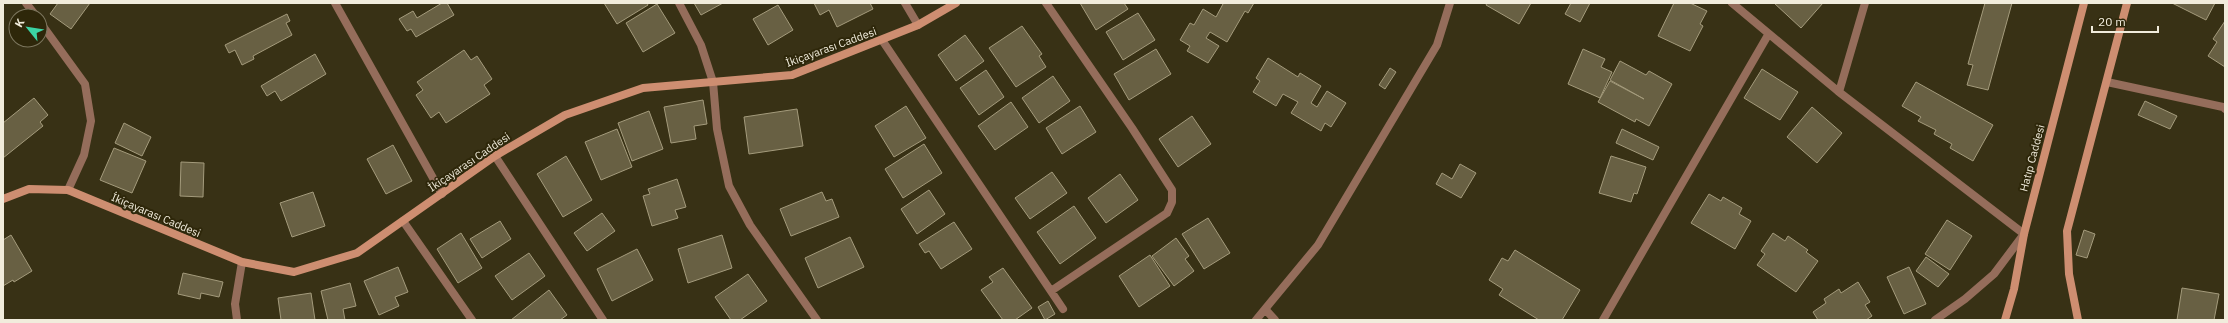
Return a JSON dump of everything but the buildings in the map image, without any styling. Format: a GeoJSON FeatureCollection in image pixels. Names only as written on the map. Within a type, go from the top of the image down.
{"type":"FeatureCollection","features":[{"type":"Feature","properties":{"kind":"street"},"geometry":{"type":"LineString","coordinates":[[335,3],[442,194]]}},
{"type":"Feature","properties":{"kind":"street"},"geometry":{"type":"LineString","coordinates":[[679,3],[701,45],[713,82],[717,129],[729,186],[750,225],[817,320]]}},
{"type":"Feature","properties":{"kind":"street"},"geometry":{"type":"LineString","coordinates":[[905,3],[918,25]]}},
{"type":"Feature","properties":{"kind":"street","name":"İkiçayarası Caddesi"},"geometry":{"type":"LineString","coordinates":[[3,199],[29,189],[68,190],[242,262],[294,272],[356,254],[494,156],[565,115],[643,88],[792,75],[918,25],[956,3]]}},
{"type":"Feature","properties":{"kind":"street"},"geometry":{"type":"LineString","coordinates":[[1046,3],[1132,128],[1172,190],[1172,202],[1168,213],[1052,291]]}},
{"type":"Feature","properties":{"kind":"street"},"geometry":{"type":"LineString","coordinates":[[1256,320],[1318,245],[1437,45],[1450,3]]}},
{"type":"Feature","properties":{"kind":"street"},"geometry":{"type":"LineString","coordinates":[[1732,3],[1768,35],[1839,92],[2024,234],[1994,274],[1965,299],[1935,320]]}},
{"type":"Feature","properties":{"kind":"street"},"geometry":{"type":"LineString","coordinates":[[1839,92],[1865,3]]}},
{"type":"Feature","properties":{"kind":"street","name":"Hatıp Caddesi"},"geometry":{"type":"LineString","coordinates":[[2005,320],[2014,289],[2024,234],[2084,3]]}},
{"type":"Feature","properties":{"kind":"street"},"geometry":{"type":"LineString","coordinates":[[2078,320],[2069,274],[2067,231],[2107,82],[2126,3]]}},
{"type":"Feature","properties":{"kind":"street"},"geometry":{"type":"LineString","coordinates":[[48,33],[85,84],[91,121],[84,155],[68,190]]}},
{"type":"Feature","properties":{"kind":"street"},"geometry":{"type":"LineString","coordinates":[[1602,320],[1768,35]]}},
{"type":"Feature","properties":{"kind":"street"},"geometry":{"type":"LineString","coordinates":[[882,40],[1063,309]]}},
{"type":"Feature","properties":{"kind":"street"},"geometry":{"type":"LineString","coordinates":[[2107,82],[2223,107],[2225,109]]}},
{"type":"Feature","properties":{"kind":"street"},"geometry":{"type":"LineString","coordinates":[[494,156],[603,320]]}},
{"type":"Feature","properties":{"kind":"street"},"geometry":{"type":"LineString","coordinates":[[403,221],[472,320]]}},
{"type":"Feature","properties":{"kind":"street"},"geometry":{"type":"LineString","coordinates":[[237,320],[235,304],[242,262]]}},
{"type":"Feature","properties":{"kind":"street"},"geometry":{"type":"LineString","coordinates":[[1265,309],[1275,320]]}}]}
